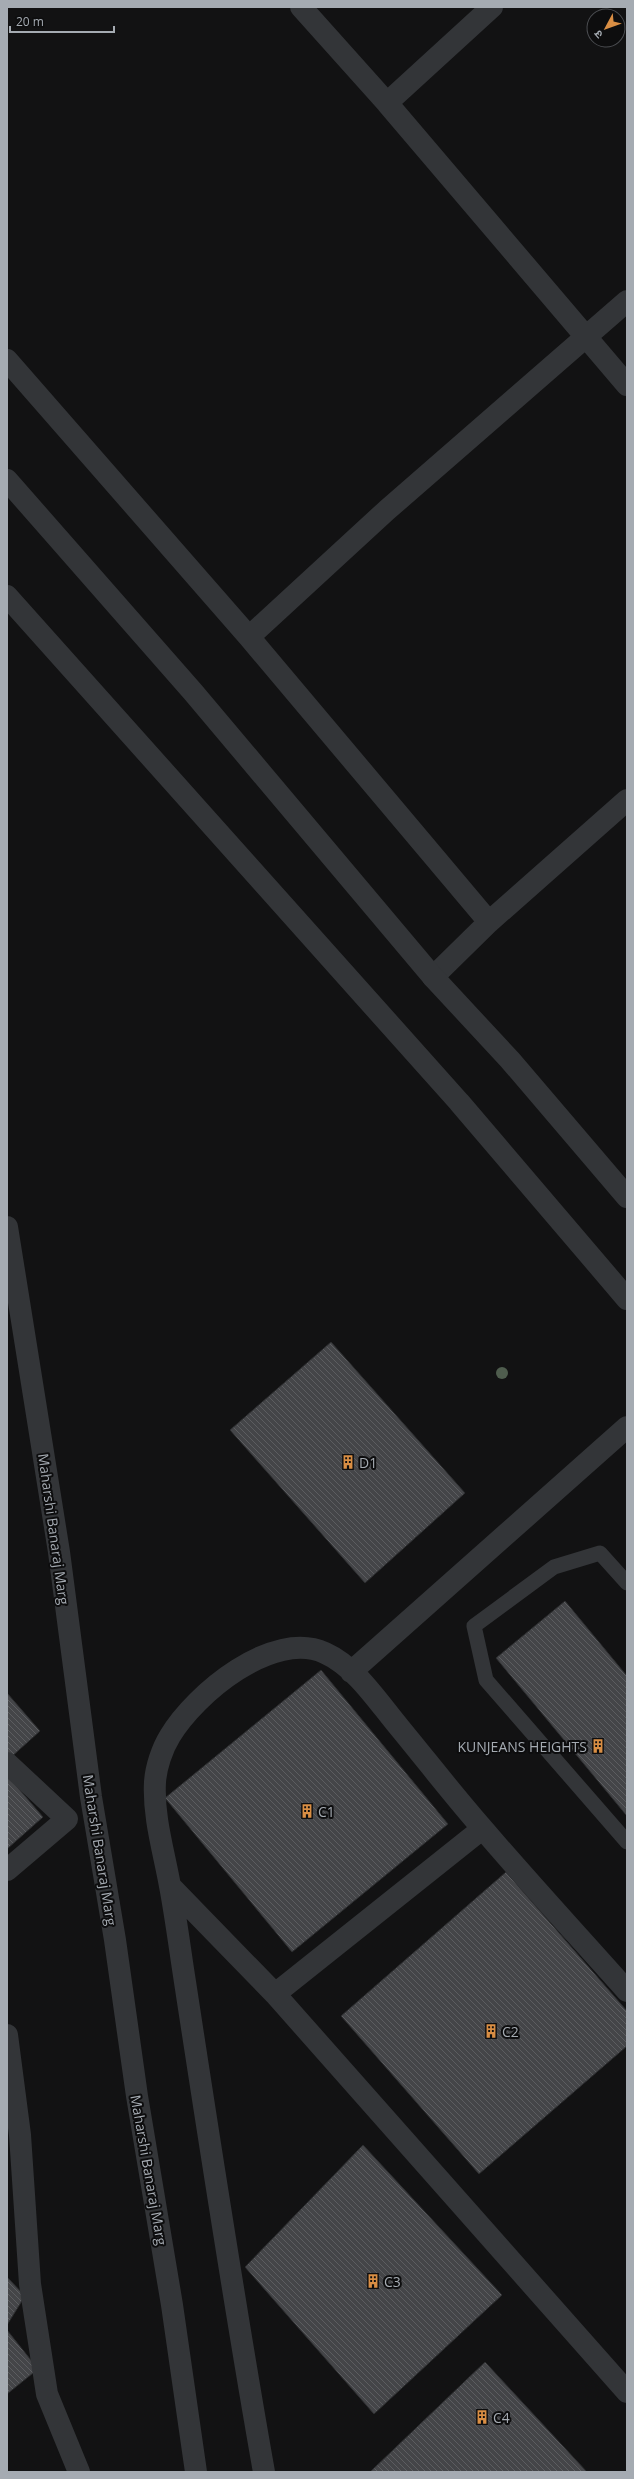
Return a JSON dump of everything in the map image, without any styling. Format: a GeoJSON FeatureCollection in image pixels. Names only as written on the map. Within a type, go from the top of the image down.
{"type":"FeatureCollection","features":[{"type":"Feature","properties":{"kind":"street"},"geometry":{"type":"LineString","coordinates":[[301,7],[388,104],[627,384]]}},
{"type":"Feature","properties":{"kind":"street"},"geometry":{"type":"LineString","coordinates":[[388,104],[492,7]]}},
{"type":"Feature","properties":{"kind":"street"},"geometry":{"type":"LineString","coordinates":[[249,637],[387,510],[627,301]]}},
{"type":"Feature","properties":{"kind":"street"},"geometry":{"type":"LineString","coordinates":[[7,360],[249,637],[489,922]]}},
{"type":"Feature","properties":{"kind":"street"},"geometry":{"type":"LineString","coordinates":[[7,480],[193,692],[433,977],[510,1060],[627,1196]]}},
{"type":"Feature","properties":{"kind":"street"},"geometry":{"type":"LineString","coordinates":[[7,596],[459,1102],[627,1299]]}},
{"type":"Feature","properties":{"kind":"street"},"geometry":{"type":"LineString","coordinates":[[433,977],[489,922],[627,800]]}},
{"type":"Feature","properties":{"kind":"street","name":"Maharshi Banaraj Marg"},"geometry":{"type":"LineString","coordinates":[[7,1227],[59,1552],[91,1797],[115,1940],[137,2096],[172,2305],[196,2472]]}},
{"type":"Feature","properties":{"kind":"street"},"geometry":{"type":"LineString","coordinates":[[351,1672],[627,1427]]}},
{"type":"Feature","properties":{"kind":"street"},"geometry":{"type":"LineString","coordinates":[[264,2472],[236,2317],[171,1887],[156,1813],[155,1782],[158,1763],[168,1738],[185,1714],[218,1684],[246,1664],[287,1648],[308,1648],[326,1653],[351,1672],[373,1695],[482,1829],[627,1991]]}},
{"type":"Feature","properties":{"kind":"street"},"geometry":{"type":"LineString","coordinates":[[7,1763],[67,1819],[7,1870]]}},
{"type":"Feature","properties":{"kind":"street"},"geometry":{"type":"LineString","coordinates":[[275,1994],[482,1829]]}},
{"type":"Feature","properties":{"kind":"street"},"geometry":{"type":"LineString","coordinates":[[171,1887],[275,1994],[627,2392]]}},
{"type":"Feature","properties":{"kind":"street"},"geometry":{"type":"LineString","coordinates":[[7,2035],[20,2135],[30,2284],[47,2394],[79,2472]]}},
{"type":"Feature","properties":{"kind":"lane"},"geometry":{"type":"LineString","coordinates":[[627,1583],[600,1553],[554,1567],[474,1626],[486,1680],[627,1842]]}},
{"type":"Feature","properties":{"kind":"building","name":"D1"},"geometry":{"type":"Polygon","coordinates":[[[331,1342],[465,1493],[365,1583],[230,1430],[331,1342]]]}},
{"type":"Feature","properties":{"kind":"building","name":"KUNJEANS HEIGHTS"},"geometry":{"type":"Polygon","coordinates":[[[565,1601],[627,1676],[627,1816],[496,1658],[565,1601]]]}},
{"type":"Feature","properties":{"kind":"building","name":"C1"},"geometry":{"type":"Polygon","coordinates":[[[321,1670],[448,1824],[292,1952],[165,1798],[321,1670]]]}},
{"type":"Feature","properties":{"kind":"building"},"geometry":{"type":"Polygon","coordinates":[[[7,1693],[40,1731],[9,1759],[7,1757],[7,1693]]]}},
{"type":"Feature","properties":{"kind":"building"},"geometry":{"type":"Polygon","coordinates":[[[7,1775],[43,1817],[7,1849],[7,1775]]]}},
{"type":"Feature","properties":{"kind":"building","name":"C2"},"geometry":{"type":"Polygon","coordinates":[[[506,1872],[627,2011],[627,2046],[479,2174],[341,2016],[506,1872]]]}},
{"type":"Feature","properties":{"kind":"building","name":"C3"},"geometry":{"type":"Polygon","coordinates":[[[363,2145],[502,2295],[374,2414],[245,2267],[363,2145]]]}},
{"type":"Feature","properties":{"kind":"building"},"geometry":{"type":"Polygon","coordinates":[[[7,2277],[25,2296],[7,2325],[7,2277]]]}},
{"type":"Feature","properties":{"kind":"building"},"geometry":{"type":"Polygon","coordinates":[[[7,2330],[38,2369],[7,2394],[7,2330]]]}},
{"type":"Feature","properties":{"kind":"building","name":"C4"},"geometry":{"type":"Polygon","coordinates":[[[485,2362],[587,2472],[370,2472],[485,2362]]]}},
{"type":"Feature","properties":{"kind":"place","name":"D1"},"geometry":{"type":"Point","coordinates":[348,1462]}},
{"type":"Feature","properties":{"kind":"place","name":"KUNJEANS HEIGHTS"},"geometry":{"type":"Point","coordinates":[598,1746]}},
{"type":"Feature","properties":{"kind":"place","name":"C1"},"geometry":{"type":"Point","coordinates":[307,1811]}},
{"type":"Feature","properties":{"kind":"place","name":"C2"},"geometry":{"type":"Point","coordinates":[491,2031]}},
{"type":"Feature","properties":{"kind":"place","name":"C3"},"geometry":{"type":"Point","coordinates":[373,2281]}},
{"type":"Feature","properties":{"kind":"place","name":"C4"},"geometry":{"type":"Point","coordinates":[482,2417]}}]}
